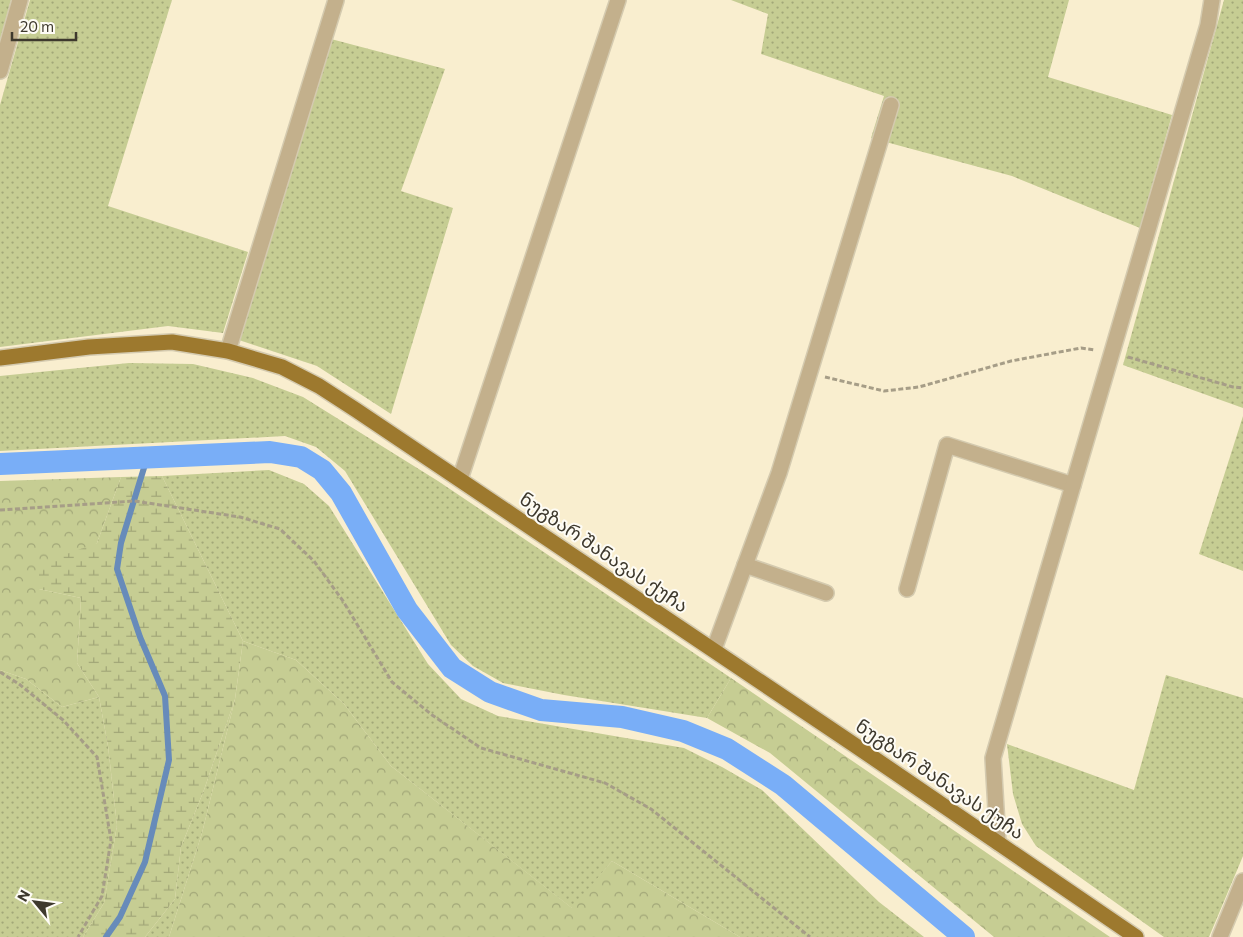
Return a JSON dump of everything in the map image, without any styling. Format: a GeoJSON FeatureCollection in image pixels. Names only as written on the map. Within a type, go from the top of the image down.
{"type":"FeatureCollection","features":[{"type":"Feature","properties":{"kind":"main road","name":"ნუგზარ შანავას ქუჩა"},"geometry":{"type":"LineString","coordinates":[[0,358],[89,347],[172,342],[228,351],[282,367],[319,386],[460,479],[714,649],[1136,937]]}},
{"type":"Feature","properties":{"kind":"street"},"geometry":{"type":"LineString","coordinates":[[0,71],[20,0]]}},
{"type":"Feature","properties":{"kind":"street"},"geometry":{"type":"LineString","coordinates":[[228,351],[336,0]]}},
{"type":"Feature","properties":{"kind":"street"},"geometry":{"type":"LineString","coordinates":[[460,479],[618,0]]}},
{"type":"Feature","properties":{"kind":"street"},"geometry":{"type":"LineString","coordinates":[[998,843],[993,758],[1205,35],[1212,0]]}},
{"type":"Feature","properties":{"kind":"street"},"geometry":{"type":"LineString","coordinates":[[714,649],[779,473],[891,105]]}},
{"type":"Feature","properties":{"kind":"street"},"geometry":{"type":"LineString","coordinates":[[907,589],[947,444],[1073,485]]}},
{"type":"Feature","properties":{"kind":"street"},"geometry":{"type":"LineString","coordinates":[[745,565],[826,593]]}},
{"type":"Feature","properties":{"kind":"street"},"geometry":{"type":"LineString","coordinates":[[1220,937],[1243,881]]}},
{"type":"Feature","properties":{"kind":"path"},"geometry":{"type":"LineString","coordinates":[[809,373],[884,392],[919,387],[1011,361],[1081,348],[1112,353],[1233,387],[1243,388]]}},
{"type":"Feature","properties":{"kind":"path"},"geometry":{"type":"LineString","coordinates":[[0,510],[134,501],[240,517],[280,528],[314,560],[344,601],[392,682],[432,715],[481,748],[604,783],[651,809],[810,937]]}},
{"type":"Feature","properties":{"kind":"path"},"geometry":{"type":"LineString","coordinates":[[0,672],[19,684],[64,720],[97,757],[111,840],[102,896],[78,937]]}},
{"type":"Feature","properties":{"kind":"green space"},"geometry":{"type":"Polygon","coordinates":[[[0,0],[11,0],[0,40],[0,0]]]}},
{"type":"Feature","properties":{"kind":"green space"},"geometry":{"type":"Polygon","coordinates":[[[30,0],[172,0],[108,206],[248,252],[223,333],[168,326],[0,347],[0,105],[30,0]]]}},
{"type":"Feature","properties":{"kind":"green space"},"geometry":{"type":"Polygon","coordinates":[[[731,0],[1069,0],[1048,77],[1172,115],[1140,228],[1012,176],[871,138],[884,96],[761,54],[768,14],[731,0]]]}},
{"type":"Feature","properties":{"kind":"green space"},"geometry":{"type":"Polygon","coordinates":[[[1224,0],[1243,0],[1243,408],[1123,365],[1224,0]]]}},
{"type":"Feature","properties":{"kind":"green space"},"geometry":{"type":"Polygon","coordinates":[[[331,39],[445,69],[401,191],[453,208],[391,414],[317,366],[239,340],[331,39]]]}},
{"type":"Feature","properties":{"kind":"green space"},"geometry":{"type":"Polygon","coordinates":[[[129,363],[193,364],[253,378],[303,397],[438,481],[731,678],[707,718],[564,695],[503,683],[473,666],[451,645],[345,471],[316,447],[285,436],[0,451],[0,376],[129,363]]]}},
{"type":"Feature","properties":{"kind":"green space"},"geometry":{"type":"Polygon","coordinates":[[[1243,416],[1243,571],[1199,554],[1243,416]]]}},
{"type":"Feature","properties":{"kind":"green space"},"geometry":{"type":"Polygon","coordinates":[[[269,470],[304,484],[329,506],[428,664],[461,699],[498,716],[684,748],[722,767],[762,790],[879,902],[924,937],[740,937],[612,861],[573,909],[391,766],[344,704],[296,660],[243,641],[162,476],[269,470]]]}},
{"type":"Feature","properties":{"kind":"green space"},"geometry":{"type":"Polygon","coordinates":[[[162,476],[243,641],[235,699],[204,790],[181,847],[175,899],[145,937],[83,937],[104,903],[117,825],[108,746],[99,697],[77,663],[81,598],[39,589],[39,564],[97,543],[121,477],[162,476]]]}},
{"type":"Feature","properties":{"kind":"green space"},"geometry":{"type":"Polygon","coordinates":[[[121,477],[97,543],[39,589],[81,598],[77,663],[99,697],[62,707],[26,679],[0,670],[0,481],[121,477]]]}},
{"type":"Feature","properties":{"kind":"green space"},"geometry":{"type":"Polygon","coordinates":[[[243,641],[296,660],[344,704],[391,766],[572,908],[612,861],[740,937],[169,937],[202,833],[235,699],[243,641]]]}},
{"type":"Feature","properties":{"kind":"green space"},"geometry":{"type":"Polygon","coordinates":[[[0,670],[26,679],[62,707],[99,697],[108,746],[117,825],[104,903],[83,937],[0,937],[0,670]]]}},
{"type":"Feature","properties":{"kind":"green space"},"geometry":{"type":"Polygon","coordinates":[[[1166,675],[1243,698],[1243,856],[1209,937],[1164,937],[1036,846],[1022,824],[1013,794],[1007,744],[1134,790],[1166,675]]]}},
{"type":"Feature","properties":{"kind":"green space"},"geometry":{"type":"Polygon","coordinates":[[[731,678],[1110,937],[994,937],[770,753],[707,718],[731,678]]]}},
{"type":"Feature","properties":{"kind":"green space"},"geometry":{"type":"Polygon","coordinates":[[[235,699],[202,833],[169,937],[145,937],[175,899],[181,847],[204,790],[235,699]]]}},
{"type":"Feature","properties":{"kind":"waterway"},"geometry":{"type":"LineString","coordinates":[[0,464],[270,452],[301,457],[322,470],[341,493],[407,610],[452,668],[490,692],[541,710],[622,717],[683,731],[727,749],[783,785],[964,937]]}},
{"type":"Feature","properties":{"kind":"waterway"},"geometry":{"type":"LineString","coordinates":[[106,937],[120,917],[145,862],[169,760],[165,696],[140,637],[117,569],[121,543],[147,458]]}}]}
